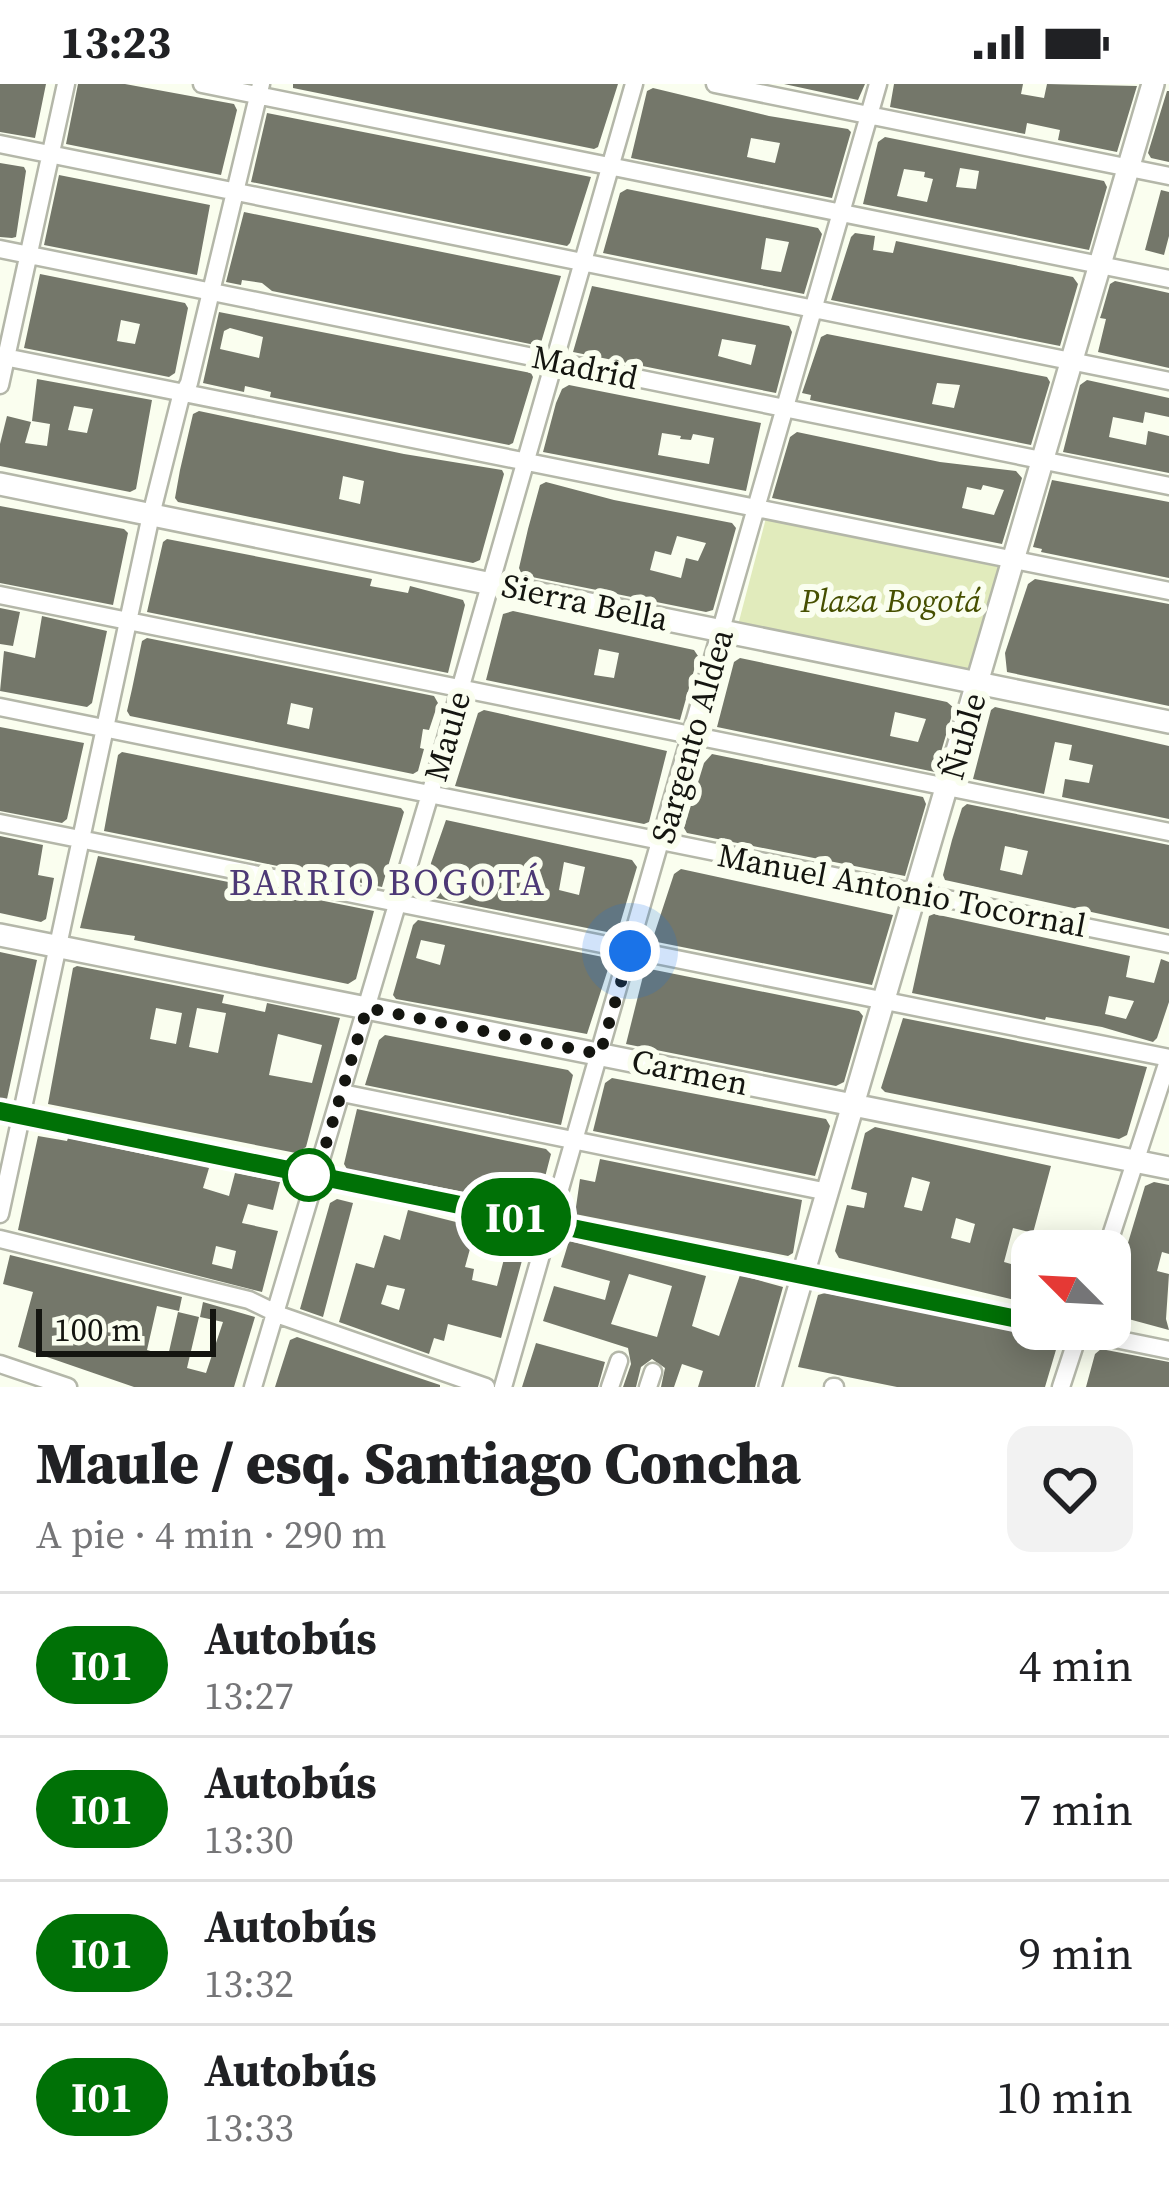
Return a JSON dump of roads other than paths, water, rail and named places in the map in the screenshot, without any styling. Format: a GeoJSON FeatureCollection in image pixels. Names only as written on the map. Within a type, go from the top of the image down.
{"type":"FeatureCollection","features":[{"type":"Feature","properties":{"kind":"main road","name":"Ñuble"},"geometry":{"type":"LineString","coordinates":[[770,1387],[1153,84]]}},
{"type":"Feature","properties":{"kind":"main road","name":"Sierra Bella"},"geometry":{"type":"LineString","coordinates":[[0,484],[1169,722]]}},
{"type":"Feature","properties":{"kind":"main road","name":"Carmen"},"geometry":{"type":"LineString","coordinates":[[0,934],[1169,1168]]}},
{"type":"Feature","properties":{"kind":"street"},"geometry":{"type":"LineString","coordinates":[[0,385],[66,84]]}},
{"type":"Feature","properties":{"kind":"street"},"geometry":{"type":"LineString","coordinates":[[202,84],[260,90],[1169,279]]}},
{"type":"Feature","properties":{"kind":"street","name":"Maule"},"geometry":{"type":"LineString","coordinates":[[253,1387],[634,84]]}},
{"type":"Feature","properties":{"kind":"street"},"geometry":{"type":"LineString","coordinates":[[715,84],[1169,176]]}},
{"type":"Feature","properties":{"kind":"street","name":"Sargento Aldea"},"geometry":{"type":"LineString","coordinates":[[503,1387],[878,84]]}},
{"type":"Feature","properties":{"kind":"street"},"geometry":{"type":"LineString","coordinates":[[0,1214],[152,514],[260,90]]}},
{"type":"Feature","properties":{"kind":"street"},"geometry":{"type":"LineString","coordinates":[[0,145],[1169,381]]}},
{"type":"Feature","properties":{"kind":"street","name":"Madrid"},"geometry":{"type":"LineString","coordinates":[[0,249],[1169,486]]}},
{"type":"Feature","properties":{"kind":"street"},"geometry":{"type":"LineString","coordinates":[[4,357],[1169,591]]}},
{"type":"Feature","properties":{"kind":"street"},"geometry":{"type":"LineString","coordinates":[[0,596],[1169,832]]}},
{"type":"Feature","properties":{"kind":"street","name":"Manuel Antonio Tocornal"},"geometry":{"type":"LineString","coordinates":[[0,707],[1169,944]]}},
{"type":"Feature","properties":{"kind":"street"},"geometry":{"type":"LineString","coordinates":[[0,823],[1169,1058],[1113,1230]]}},
{"type":"Feature","properties":{"kind":"street"},"geometry":{"type":"LineString","coordinates":[[342,1093],[828,1192]]}},
{"type":"Feature","properties":{"kind":"street"},"geometry":{"type":"LineString","coordinates":[[0,1112],[1011,1318]]}},
{"type":"Feature","properties":{"kind":"street"},"geometry":{"type":"LineString","coordinates":[[0,1239],[249,1300],[486,1387]]}},
{"type":"Feature","properties":{"kind":"street"},"geometry":{"type":"LineString","coordinates":[[1131,1341],[1169,1349]]}},
{"type":"Feature","properties":{"kind":"street"},"geometry":{"type":"LineString","coordinates":[[1061,1387],[1070,1350]]}},
{"type":"Feature","properties":{"kind":"street"},"geometry":{"type":"LineString","coordinates":[[610,1387],[619,1361]]}},
{"type":"Feature","properties":{"kind":"street"},"geometry":{"type":"LineString","coordinates":[[0,1364],[68,1387]]}},
{"type":"Feature","properties":{"kind":"district","name":"BARRIO BOGOTÁ"},"geometry":{"type":"Point","coordinates":[388,882]}},
{"type":"Feature","properties":{"kind":"park label","name":"Plaza Bogotá"},"geometry":{"type":"Point","coordinates":[891,600]}}]}
